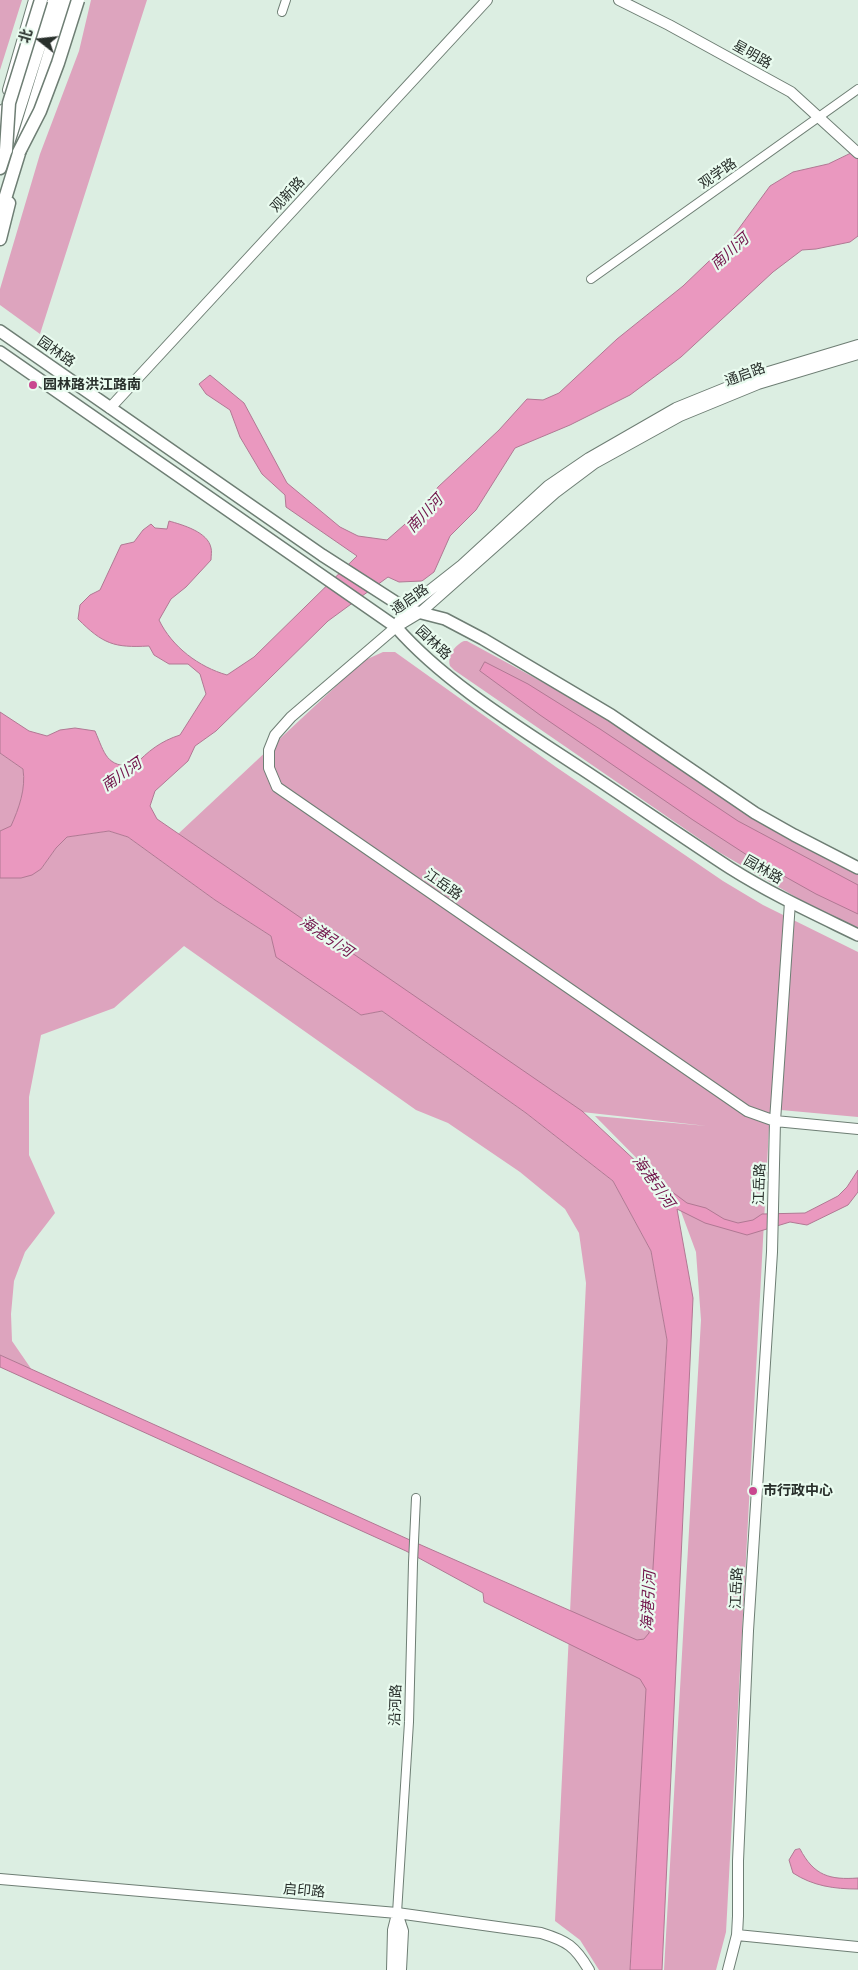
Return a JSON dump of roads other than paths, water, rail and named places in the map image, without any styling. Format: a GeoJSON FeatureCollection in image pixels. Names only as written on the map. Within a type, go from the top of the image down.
{"type":"FeatureCollection","features":[{"type":"Feature","properties":{"kind":"main road"},"geometry":{"type":"LineString","coordinates":[[0,215],[8,148],[9,103],[41,0]]}},
{"type":"Feature","properties":{"kind":"main road"},"geometry":{"type":"LineString","coordinates":[[8,148],[46,0]]}},
{"type":"Feature","properties":{"kind":"main road"},"geometry":{"type":"LineString","coordinates":[[8,148],[54,0]]}},
{"type":"Feature","properties":{"kind":"main road"},"geometry":{"type":"LineString","coordinates":[[0,168],[66,0]]}},
{"type":"Feature","properties":{"kind":"main road"},"geometry":{"type":"LineString","coordinates":[[0,240],[17,171],[72,0]]}},
{"type":"Feature","properties":{"kind":"main road"},"geometry":{"type":"LineString","coordinates":[[8,148],[40,111],[78,0]]}},
{"type":"Feature","properties":{"kind":"main road","name":"园林路"},"geometry":{"type":"LineString","coordinates":[[0,331],[322,555],[406,609],[445,618],[484,639],[611,715],[756,813],[858,868]]}},
{"type":"Feature","properties":{"kind":"main road","name":"园林路"},"geometry":{"type":"LineString","coordinates":[[0,352],[396,627],[415,649],[436,667],[514,724],[732,869],[790,902],[858,935]]}},
{"type":"Feature","properties":{"kind":"street"},"geometry":{"type":"LineString","coordinates":[[0,129],[11,76],[34,0]]}},
{"type":"Feature","properties":{"kind":"street"},"geometry":{"type":"LineString","coordinates":[[17,171],[57,83],[83,0]]}},
{"type":"Feature","properties":{"kind":"street"},"geometry":{"type":"LineString","coordinates":[[282,12],[286,0]]}},
{"type":"Feature","properties":{"kind":"street","name":"观新路"},"geometry":{"type":"LineString","coordinates":[[110,408],[487,0]]}},
{"type":"Feature","properties":{"kind":"street","name":"星明路"},"geometry":{"type":"LineString","coordinates":[[619,0],[669,25],[791,92],[858,153]]}},
{"type":"Feature","properties":{"kind":"street","name":"观学路"},"geometry":{"type":"LineString","coordinates":[[591,279],[858,89]]}},
{"type":"Feature","properties":{"kind":"street","name":"通启路"},"geometry":{"type":"LineString","coordinates":[[396,627],[406,609],[462,565],[548,486],[589,458],[676,408],[755,376],[858,345]]}},
{"type":"Feature","properties":{"kind":"street","name":"通启路"},"geometry":{"type":"LineString","coordinates":[[396,627],[422,612],[555,492],[595,463],[680,416],[758,384],[858,354]]}},
{"type":"Feature","properties":{"kind":"street","name":"江岳路"},"geometry":{"type":"LineString","coordinates":[[396,627],[291,717],[275,735],[269,750],[268,768],[277,787],[747,1111],[775,1122],[858,1129]]}},
{"type":"Feature","properties":{"kind":"street"},"geometry":{"type":"LineString","coordinates":[[775,1122],[790,902]]}},
{"type":"Feature","properties":{"kind":"street","name":"江岳路"},"geometry":{"type":"LineString","coordinates":[[728,1970],[737,1935],[738,1860],[748,1631],[772,1231],[775,1122]]}},
{"type":"Feature","properties":{"kind":"street","name":"沿河路"},"geometry":{"type":"LineString","coordinates":[[392,1970],[393,1930],[398,1913],[409,1722],[412,1563],[416,1498]]}},
{"type":"Feature","properties":{"kind":"street","name":"启印路"},"geometry":{"type":"LineString","coordinates":[[0,1879],[398,1913],[541,1933],[564,1940],[581,1956],[589,1970]]}},
{"type":"Feature","properties":{"kind":"street","name":"沿河路"},"geometry":{"type":"LineString","coordinates":[[398,1913],[403,1931],[401,1970]]}},
{"type":"Feature","properties":{"kind":"street"},"geometry":{"type":"LineString","coordinates":[[737,1935],[858,1947]]}},
{"type":"Feature","properties":{"kind":"water"},"geometry":{"type":"Polygon","coordinates":[[[858,150],[858,236],[850,242],[802,250],[773,272],[681,357],[630,395],[570,425],[515,448],[476,510],[450,536],[434,572],[422,581],[399,582],[388,577],[328,621],[216,731],[195,746],[188,761],[155,791],[150,806],[157,819],[582,1111],[655,1179],[687,1203],[706,1208],[724,1219],[738,1223],[753,1220],[762,1214],[805,1213],[838,1196],[847,1187],[858,1170],[858,1192],[848,1205],[807,1225],[790,1222],[747,1235],[705,1223],[677,1209],[693,1298],[662,1970],[630,1970],[646,1689],[640,1679],[484,1602],[483,1593],[406,1551],[0,1367],[0,1355],[421,1545],[637,1640],[644,1639],[649,1633],[667,1340],[651,1251],[613,1181],[526,1113],[382,1011],[361,1015],[276,957],[271,936],[215,900],[128,837],[109,831],[67,837],[56,848],[41,869],[32,875],[21,878],[0,878],[0,831],[11,826],[21,798],[24,776],[23,769],[0,753],[0,712],[29,731],[47,736],[60,730],[75,728],[95,731],[108,758],[125,766],[134,766],[155,747],[180,735],[206,694],[200,674],[188,664],[169,664],[154,655],[149,646],[127,646],[110,643],[95,634],[78,619],[80,605],[90,595],[100,590],[121,545],[134,542],[143,530],[151,524],[155,528],[167,529],[169,521],[200,533],[209,542],[211,560],[186,587],[171,599],[159,620],[171,639],[187,655],[206,667],[227,675],[254,657],[357,556],[286,507],[285,495],[262,474],[240,437],[230,410],[206,394],[199,384],[210,375],[244,403],[287,483],[340,527],[358,536],[387,540],[421,510],[438,487],[499,430],[527,399],[543,400],[559,393],[617,339],[683,286],[729,242],[770,186],[793,172],[828,164],[858,150]]]}},
{"type":"Feature","properties":{"kind":"water"},"geometry":{"type":"Polygon","coordinates":[[[485,662],[528,684],[600,729],[738,821],[858,885],[858,914],[816,894],[750,857],[693,820],[540,715],[480,671],[485,662]]]}},
{"type":"Feature","properties":{"kind":"water"},"geometry":{"type":"Polygon","coordinates":[[[800,1849],[805,1858],[817,1871],[831,1877],[858,1878],[858,1889],[824,1886],[808,1881],[793,1873],[789,1860],[795,1850],[800,1849]]]}},
{"type":"Feature","properties":{"kind":"place","name":"园林路洪江路南"},"geometry":{"type":"Point","coordinates":[33,385]}},
{"type":"Feature","properties":{"kind":"place","name":"市行政中心"},"geometry":{"type":"Point","coordinates":[753,1491]}},
{"type":"Feature","properties":{"kind":"water label","name":"南川河"},"geometry":{"type":"Point","coordinates":[730,252]}},
{"type":"Feature","properties":{"kind":"water label","name":"南川河"},"geometry":{"type":"Point","coordinates":[425,514]}},
{"type":"Feature","properties":{"kind":"water label","name":"南川河"},"geometry":{"type":"Point","coordinates":[122,775]}},
{"type":"Feature","properties":{"kind":"water label","name":"海港引河"},"geometry":{"type":"Point","coordinates":[326,937]}},
{"type":"Feature","properties":{"kind":"water label","name":"海港引河"},"geometry":{"type":"Point","coordinates":[653,1182]}},
{"type":"Feature","properties":{"kind":"water label","name":"海港引河"},"geometry":{"type":"Point","coordinates":[649,1601]}}]}
